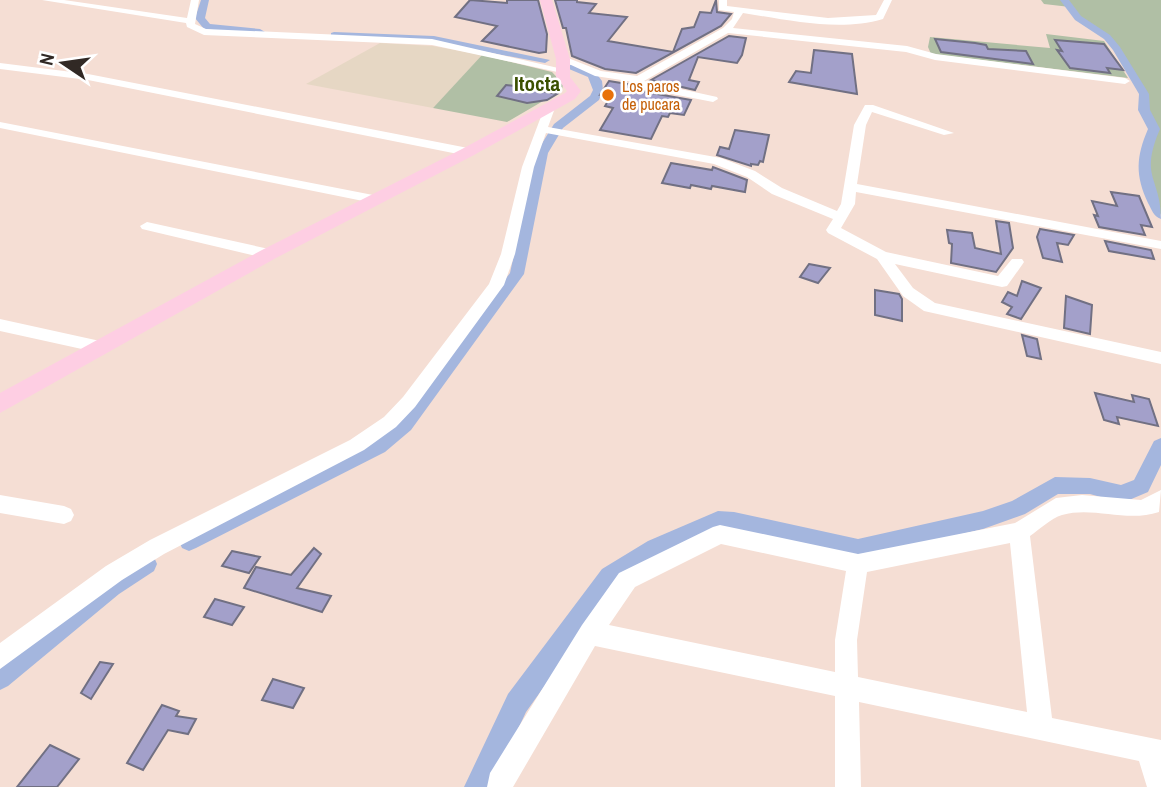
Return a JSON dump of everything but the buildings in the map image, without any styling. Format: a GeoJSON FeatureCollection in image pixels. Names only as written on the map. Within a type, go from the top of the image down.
{"type":"FeatureCollection","features":[{"type":"Feature","properties":{"kind":"main road"},"geometry":{"type":"LineString","coordinates":[[0,404],[269,254],[468,152],[570,96],[574,91],[563,77],[546,0]]}},
{"type":"Feature","properties":{"kind":"street"},"geometry":{"type":"LineString","coordinates":[[46,0],[190,21]]}},
{"type":"Feature","properties":{"kind":"street"},"geometry":{"type":"LineString","coordinates":[[195,0],[190,21],[193,28],[211,33],[432,42],[562,64],[633,79],[651,87],[713,99]]}},
{"type":"Feature","properties":{"kind":"street"},"geometry":{"type":"LineString","coordinates":[[723,0],[722,8],[826,20],[867,21],[880,17],[888,0]]}},
{"type":"Feature","properties":{"kind":"street"},"geometry":{"type":"LineString","coordinates":[[633,79],[644,76],[726,30],[736,20],[738,10]]}},
{"type":"Feature","properties":{"kind":"street"},"geometry":{"type":"LineString","coordinates":[[726,30],[907,49],[935,57],[1125,81]]}},
{"type":"Feature","properties":{"kind":"street"},"geometry":{"type":"LineString","coordinates":[[0,66],[88,77],[468,152]]}},
{"type":"Feature","properties":{"kind":"street"},"geometry":{"type":"LineString","coordinates":[[948,133],[869,107],[860,125],[853,187],[848,204],[833,230],[882,256],[1002,282],[1017,262]]}},
{"type":"Feature","properties":{"kind":"street"},"geometry":{"type":"LineString","coordinates":[[0,657],[114,573],[157,547],[357,446],[390,422],[409,402],[496,285],[508,254],[528,167],[549,131],[549,108]]}},
{"type":"Feature","properties":{"kind":"street"},"geometry":{"type":"LineString","coordinates":[[0,125],[373,200]]}},
{"type":"Feature","properties":{"kind":"street"},"geometry":{"type":"LineString","coordinates":[[549,131],[717,161],[751,174],[777,191],[840,216]]}},
{"type":"Feature","properties":{"kind":"street"},"geometry":{"type":"LineString","coordinates":[[853,187],[1161,246]]}},
{"type":"Feature","properties":{"kind":"street"},"geometry":{"type":"LineString","coordinates":[[147,226],[269,254]]}},
{"type":"Feature","properties":{"kind":"street"},"geometry":{"type":"LineString","coordinates":[[882,256],[908,292],[930,307],[1161,358]]}},
{"type":"Feature","properties":{"kind":"street"},"geometry":{"type":"LineString","coordinates":[[0,326],[100,347]]}},
{"type":"Feature","properties":{"kind":"street"},"geometry":{"type":"LineString","coordinates":[[500,787],[499,782],[590,633],[627,580],[720,534],[858,564],[1020,532],[1056,507],[1082,504],[1141,509],[1159,503],[1161,499]]}},
{"type":"Feature","properties":{"kind":"street"},"geometry":{"type":"LineString","coordinates":[[0,504],[64,515]]}},
{"type":"Feature","properties":{"kind":"street"},"geometry":{"type":"LineString","coordinates":[[1020,532],[1041,728]]}},
{"type":"Feature","properties":{"kind":"street"},"geometry":{"type":"LineString","coordinates":[[848,787],[846,640],[858,564]]}},
{"type":"Feature","properties":{"kind":"street"},"geometry":{"type":"LineString","coordinates":[[590,633],[1155,752],[1160,787]]}},
{"type":"Feature","properties":{"kind":"shaded area"},"geometry":{"type":"Polygon","coordinates":[[[380,43],[433,46],[482,55],[433,108],[306,84],[380,43]]]}},
{"type":"Feature","properties":{"kind":"green space"},"geometry":{"type":"Polygon","coordinates":[[[1041,0],[1161,0],[1161,215],[1144,173],[1145,154],[1154,129],[1144,110],[1144,94],[1107,37],[1078,18],[1070,7],[1044,4],[1041,0]]]}},
{"type":"Feature","properties":{"kind":"green space"},"geometry":{"type":"Polygon","coordinates":[[[1046,34],[1104,41],[1128,78],[931,54],[928,47],[930,37],[1050,48],[1046,34]]]}},
{"type":"Feature","properties":{"kind":"green space"},"geometry":{"type":"Polygon","coordinates":[[[482,55],[552,72],[563,84],[562,90],[507,122],[433,108],[482,55]]]}},
{"type":"Feature","properties":{"kind":"waterway"},"geometry":{"type":"LineString","coordinates":[[205,0],[200,18],[207,27],[260,32]]}},
{"type":"Feature","properties":{"kind":"waterway"},"geometry":{"type":"LineString","coordinates":[[1064,0],[1078,18],[1107,37],[1144,94],[1144,110],[1154,129],[1145,154],[1144,173],[1161,215]]}},
{"type":"Feature","properties":{"kind":"waterway"},"geometry":{"type":"LineString","coordinates":[[334,35],[434,39],[545,60]]}},
{"type":"Feature","properties":{"kind":"waterway"},"geometry":{"type":"LineString","coordinates":[[189,541],[378,447],[405,425],[517,274],[542,153],[558,126],[595,98],[598,90],[597,81],[592,75],[573,67]]}},
{"type":"Feature","properties":{"kind":"waterway"},"geometry":{"type":"LineString","coordinates":[[477,787],[517,703],[610,576],[655,548],[718,520],[734,521],[858,549],[983,520],[1018,508],[1055,485],[1090,486],[1122,494],[1141,486],[1161,446]]}},
{"type":"Feature","properties":{"kind":"waterway"},"geometry":{"type":"LineString","coordinates":[[0,678],[111,587],[146,564]]}},
{"type":"Feature","properties":{"kind":"place","name":"Los paros de pucara"},"geometry":{"type":"Point","coordinates":[608,95]}},
{"type":"Feature","properties":{"kind":"district","name":"Itocta"},"geometry":{"type":"Point","coordinates":[537,84]}}]}
